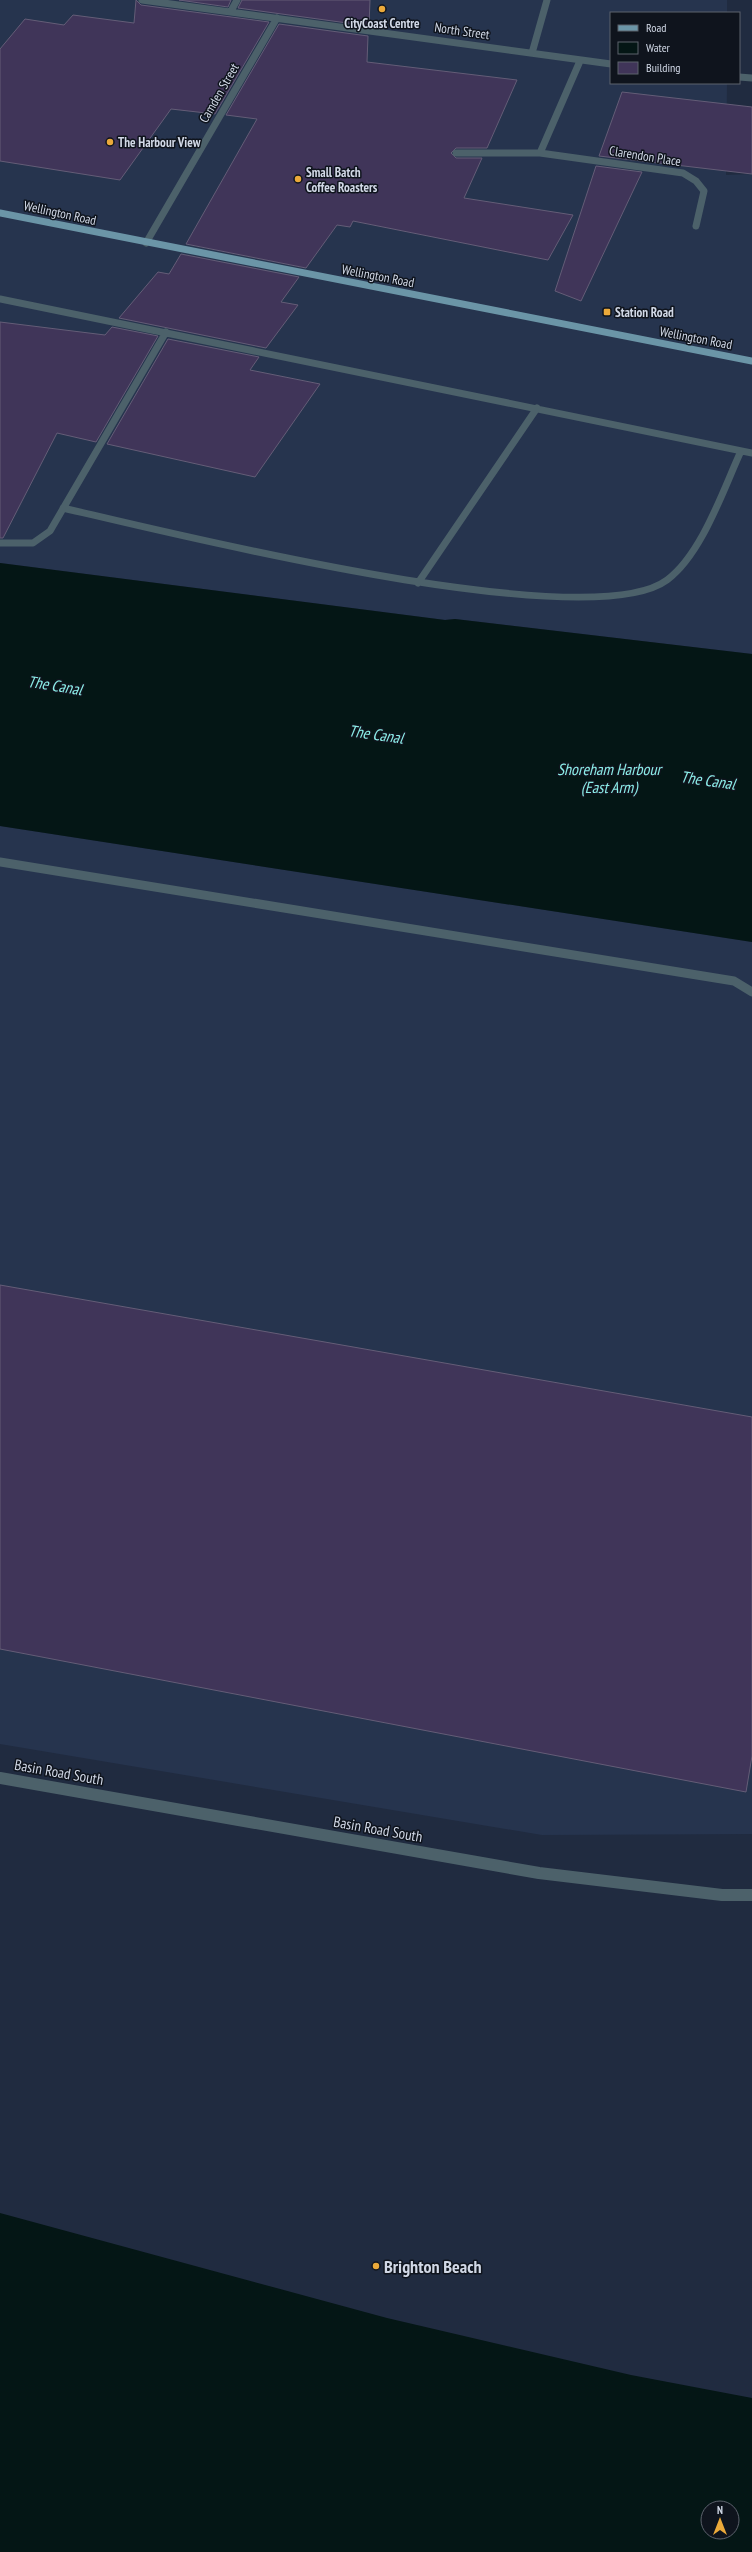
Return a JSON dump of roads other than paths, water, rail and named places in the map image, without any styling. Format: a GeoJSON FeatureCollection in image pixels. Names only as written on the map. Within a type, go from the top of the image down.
{"type":"FeatureCollection","features":[{"type":"Feature","properties":{"kind":"main road","name":"Wellington Road"},"geometry":{"type":"LineString","coordinates":[[0,213],[146,243],[752,361]]}},
{"type":"Feature","properties":{"kind":"street","name":"North Street"},"geometry":{"type":"LineString","coordinates":[[142,0],[610,64]]}},
{"type":"Feature","properties":{"kind":"street"},"geometry":{"type":"LineString","coordinates":[[231,11],[238,0]]}},
{"type":"Feature","properties":{"kind":"street"},"geometry":{"type":"LineString","coordinates":[[532,53],[547,0]]}},
{"type":"Feature","properties":{"kind":"street","name":"Camden Street"},"geometry":{"type":"LineString","coordinates":[[146,243],[277,18]]}},
{"type":"Feature","properties":{"kind":"street"},"geometry":{"type":"LineString","coordinates":[[540,153],[580,61]]}},
{"type":"Feature","properties":{"kind":"street"},"geometry":{"type":"LineString","coordinates":[[740,77],[752,78]]}},
{"type":"Feature","properties":{"kind":"street","name":"Clarendon Place"},"geometry":{"type":"LineString","coordinates":[[456,153],[540,153],[683,173],[696,181],[704,191],[696,226]]}},
{"type":"Feature","properties":{"kind":"street"},"geometry":{"type":"LineString","coordinates":[[0,298],[752,453]]}},
{"type":"Feature","properties":{"kind":"street"},"geometry":{"type":"LineString","coordinates":[[0,543],[33,543],[50,531],[166,332]]}},
{"type":"Feature","properties":{"kind":"street"},"geometry":{"type":"LineString","coordinates":[[418,583],[537,408]]}},
{"type":"Feature","properties":{"kind":"street"},"geometry":{"type":"LineString","coordinates":[[63,508],[225,545],[418,583],[527,594],[587,597],[633,593],[667,580],[690,554],[741,451]]}},
{"type":"Feature","properties":{"kind":"street"},"geometry":{"type":"LineString","coordinates":[[0,862],[734,981],[752,992]]}},
{"type":"Feature","properties":{"kind":"street","name":"Basin Road South"},"geometry":{"type":"LineString","coordinates":[[0,1778],[539,1873],[722,1895],[752,1895]]}},
{"type":"Feature","properties":{"kind":"water","name":"Shoreham Harbour (East Arm)"},"geometry":{"type":"Polygon","coordinates":[[[0,563],[445,620],[455,619],[752,654],[752,942],[0,826],[0,563]]]}},
{"type":"Feature","properties":{"kind":"water"},"geometry":{"type":"Polygon","coordinates":[[[0,2213],[387,2318],[631,2375],[752,2398],[752,2552],[0,2552],[0,2213]]]}},
{"type":"Feature","properties":{"kind":"place","name":"CityCoast Centre"},"geometry":{"type":"Point","coordinates":[382,9]}},
{"type":"Feature","properties":{"kind":"place","name":"The Harbour View"},"geometry":{"type":"Point","coordinates":[110,142]}},
{"type":"Feature","properties":{"kind":"place","name":"Small Batch Coffee Roasters"},"geometry":{"type":"Point","coordinates":[298,179]}},
{"type":"Feature","properties":{"kind":"place","name":"Station Road"},"geometry":{"type":"Point","coordinates":[607,312]}},
{"type":"Feature","properties":{"kind":"place","name":"Brighton Beach"},"geometry":{"type":"Point","coordinates":[376,2266]}},
{"type":"Feature","properties":{"kind":"water label","name":"The Canal"},"geometry":{"type":"Point","coordinates":[55,685]}},
{"type":"Feature","properties":{"kind":"water label","name":"The Canal"},"geometry":{"type":"Point","coordinates":[376,734]}},
{"type":"Feature","properties":{"kind":"water label","name":"The Canal"},"geometry":{"type":"Point","coordinates":[708,780]}}]}
